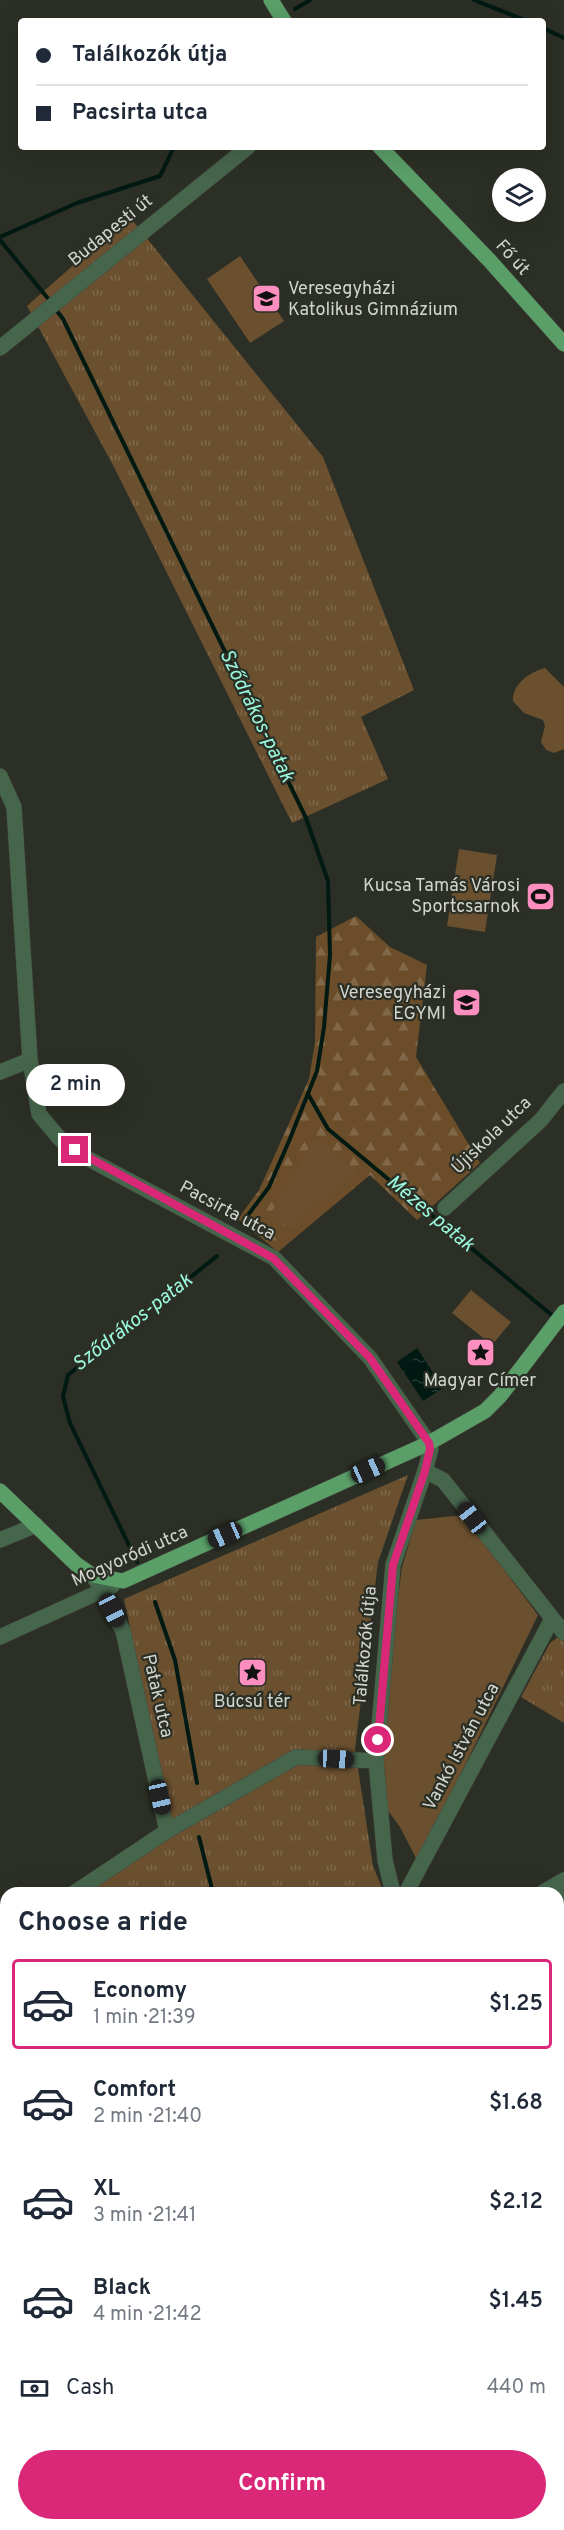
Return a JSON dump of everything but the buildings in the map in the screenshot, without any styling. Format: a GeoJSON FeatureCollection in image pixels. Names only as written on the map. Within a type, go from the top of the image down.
{"type":"FeatureCollection","features":[{"type":"Feature","properties":{"kind":"main road"},"geometry":{"type":"LineString","coordinates":[[271,0],[282,18]]}},
{"type":"Feature","properties":{"kind":"main road","name":"Fő út"},"geometry":{"type":"LineString","coordinates":[[383,150],[490,261],[564,344]]}},
{"type":"Feature","properties":{"kind":"main road","name":"Mogyoródi utca"},"geometry":{"type":"LineString","coordinates":[[123,1581],[430,1446],[485,1411],[500,1396],[561,1316]]}},
{"type":"Feature","properties":{"kind":"main road"},"geometry":{"type":"LineString","coordinates":[[0,1491],[76,1564],[92,1575],[123,1581]]}},
{"type":"Feature","properties":{"kind":"street","name":"Budapesti út"},"geometry":{"type":"LineString","coordinates":[[0,348],[244,150]]}},
{"type":"Feature","properties":{"kind":"street","name":"Pacsirta utca"},"geometry":{"type":"LineString","coordinates":[[0,776],[14,807],[30,1060],[39,1114],[60,1139],[87,1158],[273,1258],[370,1358],[430,1446]]}},
{"type":"Feature","properties":{"kind":"street"},"geometry":{"type":"LineString","coordinates":[[0,1072],[30,1060]]}},
{"type":"Feature","properties":{"kind":"street","name":"Újiskola utca"},"geometry":{"type":"LineString","coordinates":[[445,1208],[540,1120],[564,1091]]}},
{"type":"Feature","properties":{"kind":"street","name":"Találkozók útja"},"geometry":{"type":"LineString","coordinates":[[392,1887],[385,1860],[376,1761],[393,1565],[425,1471],[430,1446]]}},
{"type":"Feature","properties":{"kind":"street"},"geometry":{"type":"LineString","coordinates":[[425,1471],[442,1480],[564,1633]]}},
{"type":"Feature","properties":{"kind":"street"},"geometry":{"type":"LineString","coordinates":[[0,1540],[36,1525]]}},
{"type":"Feature","properties":{"kind":"street","name":"Patak utca"},"geometry":{"type":"LineString","coordinates":[[92,1575],[103,1590],[123,1631],[167,1831]]}},
{"type":"Feature","properties":{"kind":"street","name":"Mogyoródi utca"},"geometry":{"type":"LineString","coordinates":[[0,1637],[123,1581]]}},
{"type":"Feature","properties":{"kind":"street","name":"Vankó István utca"},"geometry":{"type":"LineString","coordinates":[[409,1887],[552,1619]]}},
{"type":"Feature","properties":{"kind":"street"},"geometry":{"type":"LineString","coordinates":[[83,1887],[167,1831],[296,1757],[376,1761]]}},
{"type":"Feature","properties":{"kind":"green space"},"geometry":{"type":"Polygon","coordinates":[[[129,216],[323,457],[414,690],[361,717],[388,779],[292,823],[114,467],[27,306],[129,216]]]}},
{"type":"Feature","properties":{"kind":"green space"},"geometry":{"type":"Polygon","coordinates":[[[240,256],[284,321],[250,343],[207,279],[240,256]]]}},
{"type":"Feature","properties":{"kind":"green space"},"geometry":{"type":"Polygon","coordinates":[[[545,668],[564,687],[564,749],[554,753],[546,750],[541,742],[545,726],[543,720],[524,713],[513,701],[515,689],[519,684],[534,672],[545,668]]]}},
{"type":"Feature","properties":{"kind":"green space"},"geometry":{"type":"Polygon","coordinates":[[[459,849],[497,855],[485,932],[447,926],[459,849]]]}},
{"type":"Feature","properties":{"kind":"green space"},"geometry":{"type":"Polygon","coordinates":[[[356,916],[390,947],[427,965],[416,1057],[480,1163],[417,1220],[370,1175],[278,1252],[238,1219],[259,1190],[309,1079],[315,1042],[316,937],[356,916]]]}},
{"type":"Feature","properties":{"kind":"green space"},"geometry":{"type":"Polygon","coordinates":[[[315,1137],[358,1171],[289,1228],[270,1215],[315,1137]]]}},
{"type":"Feature","properties":{"kind":"green space"},"geometry":{"type":"Polygon","coordinates":[[[471,1290],[511,1322],[492,1345],[452,1313],[471,1290]]]}},
{"type":"Feature","properties":{"kind":"green space","name":"Búcsú tér"},"geometry":{"type":"Polygon","coordinates":[[[408,1475],[378,1562],[355,1749],[373,1866],[382,1887],[97,1887],[173,1834],[124,1599],[408,1475]]]}},
{"type":"Feature","properties":{"kind":"green space"},"geometry":{"type":"Polygon","coordinates":[[[463,1515],[538,1615],[418,1862],[400,1827],[386,1808],[376,1761],[402,1567],[416,1520],[463,1515]]]}},
{"type":"Feature","properties":{"kind":"green space"},"geometry":{"type":"Polygon","coordinates":[[[558,1637],[564,1639],[564,1723],[521,1697],[550,1643],[558,1637]]]}},
{"type":"Feature","properties":{"kind":"water"},"geometry":{"type":"Polygon","coordinates":[[[417,1348],[443,1388],[423,1401],[397,1362],[417,1348]]]}},
{"type":"Feature","properties":{"kind":"waterway"},"geometry":{"type":"LineString","coordinates":[[295,9],[310,0]]}},
{"type":"Feature","properties":{"kind":"waterway"},"geometry":{"type":"LineString","coordinates":[[474,0],[519,18]]}},
{"type":"Feature","properties":{"kind":"waterway"},"geometry":{"type":"LineString","coordinates":[[546,29],[564,38]]}},
{"type":"Feature","properties":{"kind":"waterway"},"geometry":{"type":"LineString","coordinates":[[0,237],[77,203],[160,176],[173,150]]}},
{"type":"Feature","properties":{"kind":"waterway","name":"Sződrákos-patak"},"geometry":{"type":"LineString","coordinates":[[0,240],[50,301]]}},
{"type":"Feature","properties":{"kind":"waterway","name":"Sződrákos-patak"},"geometry":{"type":"LineString","coordinates":[[54,307],[63,319],[306,818],[328,881],[330,955],[324,1027],[317,1071],[269,1187],[242,1223]]}},
{"type":"Feature","properties":{"kind":"waterway","name":"Mézes patak"},"geometry":{"type":"LineString","coordinates":[[308,1094],[328,1129],[554,1317]]}},
{"type":"Feature","properties":{"kind":"waterway","name":"Sződrákos-patak"},"geometry":{"type":"LineString","coordinates":[[137,1562],[70,1423],[63,1397],[68,1375],[217,1256]]}},
{"type":"Feature","properties":{"kind":"waterway","name":"Sződrákos-patak"},"geometry":{"type":"LineString","coordinates":[[155,1602],[175,1660],[197,1783]]}},
{"type":"Feature","properties":{"kind":"waterway","name":"Sződrákos-patak"},"geometry":{"type":"LineString","coordinates":[[199,1837],[212,1887]]}},
{"type":"Feature","properties":{"kind":"place","name":"Veresegyházi Katolikus Gimnázium"},"geometry":{"type":"Point","coordinates":[267,299]}},
{"type":"Feature","properties":{"kind":"place","name":"Kucsa Tamás Városi Sportcsarnok"},"geometry":{"type":"Point","coordinates":[541,896]}},
{"type":"Feature","properties":{"kind":"place","name":"Veresegyházi EGYMI"},"geometry":{"type":"Point","coordinates":[467,1003]}},
{"type":"Feature","properties":{"kind":"place","name":"Magyar Címer"},"geometry":{"type":"Point","coordinates":[480,1352]}},
{"type":"Feature","properties":{"kind":"place","name":"Búcsú tér"},"geometry":{"type":"Point","coordinates":[252,1673]}},
{"type":"Feature","properties":{"kind":"route"},"geometry":{"type":"LineString","coordinates":[[75,1150],[273,1258],[370,1358],[429,1443],[430,1449],[425,1471],[393,1565],[378,1740]]}}]}
